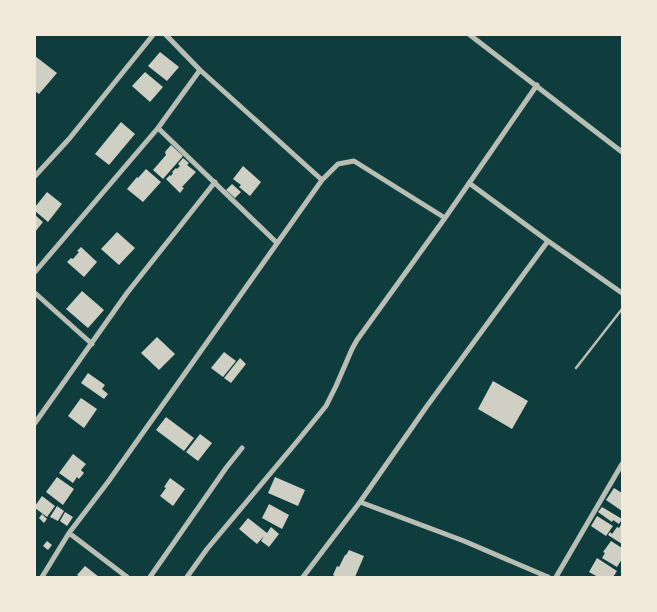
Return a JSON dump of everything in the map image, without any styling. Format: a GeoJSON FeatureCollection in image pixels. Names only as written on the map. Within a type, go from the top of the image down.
{"type":"FeatureCollection","features":[{"type":"Feature","properties":{"kind":"street"},"geometry":{"type":"LineString","coordinates":[[35,176],[69,140],[153,35]]}},
{"type":"Feature","properties":{"kind":"street"},"geometry":{"type":"LineString","coordinates":[[166,35],[200,70],[322,180]]}},
{"type":"Feature","properties":{"kind":"street"},"geometry":{"type":"LineString","coordinates":[[470,35],[622,152]]}},
{"type":"Feature","properties":{"kind":"street"},"geometry":{"type":"LineString","coordinates":[[35,272],[158,128],[200,70]]}},
{"type":"Feature","properties":{"kind":"street"},"geometry":{"type":"LineString","coordinates":[[187,577],[207,549],[321,412],[331,396],[358,340],[537,86]]}},
{"type":"Feature","properties":{"kind":"street"},"geometry":{"type":"LineString","coordinates":[[158,128],[277,243]]}},
{"type":"Feature","properties":{"kind":"street"},"geometry":{"type":"LineString","coordinates":[[42,577],[69,533],[108,482],[322,180],[338,164],[354,161],[445,218]]}},
{"type":"Feature","properties":{"kind":"street"},"geometry":{"type":"LineString","coordinates":[[35,424],[128,292],[215,182]]}},
{"type":"Feature","properties":{"kind":"street"},"geometry":{"type":"LineString","coordinates":[[469,183],[622,293]]}},
{"type":"Feature","properties":{"kind":"street"},"geometry":{"type":"LineString","coordinates":[[313,577],[304,575],[360,502],[427,406],[548,241]]}},
{"type":"Feature","properties":{"kind":"street"},"geometry":{"type":"LineString","coordinates":[[35,293],[92,344]]}},
{"type":"Feature","properties":{"kind":"street"},"geometry":{"type":"LineString","coordinates":[[150,577],[242,448]]}},
{"type":"Feature","properties":{"kind":"street"},"geometry":{"type":"LineString","coordinates":[[556,577],[622,464]]}},
{"type":"Feature","properties":{"kind":"street"},"geometry":{"type":"LineString","coordinates":[[360,502],[548,577]]}},
{"type":"Feature","properties":{"kind":"street"},"geometry":{"type":"LineString","coordinates":[[69,533],[127,577]]}},
{"type":"Feature","properties":{"kind":"lane"},"geometry":{"type":"LineString","coordinates":[[576,368],[622,309]]}},
{"type":"Feature","properties":{"kind":"building"},"geometry":{"type":"Polygon","coordinates":[[[160,52],[179,67],[167,81],[148,66],[160,52]]]}},
{"type":"Feature","properties":{"kind":"building"},"geometry":{"type":"Polygon","coordinates":[[[35,56],[57,73],[39,94],[35,91],[35,56]]]}},
{"type":"Feature","properties":{"kind":"building"},"geometry":{"type":"Polygon","coordinates":[[[145,72],[163,87],[150,102],[132,86],[145,72]]]}},
{"type":"Feature","properties":{"kind":"building"},"geometry":{"type":"Polygon","coordinates":[[[121,122],[135,134],[109,165],[95,154],[121,122]]]}},
{"type":"Feature","properties":{"kind":"building"},"geometry":{"type":"Polygon","coordinates":[[[171,145],[183,156],[163,179],[153,170],[166,155],[165,152],[171,145]]]}},
{"type":"Feature","properties":{"kind":"building"},"geometry":{"type":"Polygon","coordinates":[[[183,158],[189,163],[187,165],[196,172],[182,187],[184,188],[180,193],[166,179],[180,166],[178,164],[183,158]]]}},
{"type":"Feature","properties":{"kind":"building"},"geometry":{"type":"Polygon","coordinates":[[[243,166],[261,182],[250,196],[233,179],[243,166]]]}},
{"type":"Feature","properties":{"kind":"building"},"geometry":{"type":"Polygon","coordinates":[[[146,169],[161,182],[143,202],[127,189],[146,169]]]}},
{"type":"Feature","properties":{"kind":"building"},"geometry":{"type":"Polygon","coordinates":[[[232,184],[241,192],[235,198],[226,190],[232,184]]]}},
{"type":"Feature","properties":{"kind":"building"},"geometry":{"type":"Polygon","coordinates":[[[47,192],[62,204],[48,222],[35,211],[35,207],[47,192]]]}},
{"type":"Feature","properties":{"kind":"building"},"geometry":{"type":"Polygon","coordinates":[[[35,215],[43,222],[35,232],[35,215]]]}},
{"type":"Feature","properties":{"kind":"building"},"geometry":{"type":"Polygon","coordinates":[[[117,232],[135,248],[119,265],[101,249],[117,232]]]}},
{"type":"Feature","properties":{"kind":"building"},"geometry":{"type":"Polygon","coordinates":[[[81,247],[97,262],[84,277],[67,262],[71,258],[73,259],[81,247]]]}},
{"type":"Feature","properties":{"kind":"building"},"geometry":{"type":"Polygon","coordinates":[[[82,291],[104,310],[88,328],[66,309],[82,291]]]}},
{"type":"Feature","properties":{"kind":"building"},"geometry":{"type":"Polygon","coordinates":[[[157,337],[175,354],[159,370],[141,353],[157,337]]]}},
{"type":"Feature","properties":{"kind":"building"},"geometry":{"type":"Polygon","coordinates":[[[224,352],[236,361],[223,377],[211,368],[224,352]]]}},
{"type":"Feature","properties":{"kind":"building"},"geometry":{"type":"Polygon","coordinates":[[[240,358],[246,364],[231,383],[224,378],[240,358]]]}},
{"type":"Feature","properties":{"kind":"building"},"geometry":{"type":"Polygon","coordinates":[[[88,373],[105,385],[102,389],[108,394],[104,399],[81,383],[88,373]]]}},
{"type":"Feature","properties":{"kind":"building"},"geometry":{"type":"Polygon","coordinates":[[[493,381],[528,401],[512,429],[478,409],[493,381]]]}},
{"type":"Feature","properties":{"kind":"building"},"geometry":{"type":"Polygon","coordinates":[[[81,398],[97,409],[84,428],[68,416],[81,398]]]}},
{"type":"Feature","properties":{"kind":"building"},"geometry":{"type":"Polygon","coordinates":[[[166,417],[194,438],[184,451],[156,430],[166,417]]]}},
{"type":"Feature","properties":{"kind":"building"},"geometry":{"type":"Polygon","coordinates":[[[200,434],[212,443],[198,461],[186,452],[200,434]]]}},
{"type":"Feature","properties":{"kind":"building"},"geometry":{"type":"Polygon","coordinates":[[[73,454],[86,464],[81,470],[84,473],[79,479],[77,477],[73,483],[59,473],[73,454]]]}},
{"type":"Feature","properties":{"kind":"building"},"geometry":{"type":"Polygon","coordinates":[[[57,477],[74,489],[63,505],[46,492],[57,477]]]}},
{"type":"Feature","properties":{"kind":"building"},"geometry":{"type":"Polygon","coordinates":[[[275,477],[305,490],[298,506],[268,493],[275,477]]]}},
{"type":"Feature","properties":{"kind":"building"},"geometry":{"type":"Polygon","coordinates":[[[170,478],[185,489],[173,506],[160,496],[170,478]]]}},
{"type":"Feature","properties":{"kind":"building"},"geometry":{"type":"Polygon","coordinates":[[[614,488],[622,493],[622,511],[606,500],[614,488]]]}},
{"type":"Feature","properties":{"kind":"building"},"geometry":{"type":"Polygon","coordinates":[[[42,496],[55,506],[47,517],[35,508],[42,496]]]}},
{"type":"Feature","properties":{"kind":"building"},"geometry":{"type":"Polygon","coordinates":[[[269,504],[289,515],[282,529],[262,518],[269,504]]]}},
{"type":"Feature","properties":{"kind":"building"},"geometry":{"type":"Polygon","coordinates":[[[57,506],[64,511],[58,521],[50,517],[57,506]]]}},
{"type":"Feature","properties":{"kind":"building"},"geometry":{"type":"Polygon","coordinates":[[[602,507],[622,519],[619,524],[613,520],[612,522],[598,512],[602,507]]]}},
{"type":"Feature","properties":{"kind":"building"},"geometry":{"type":"Polygon","coordinates":[[[65,512],[73,517],[67,526],[60,521],[65,512]]]}},
{"type":"Feature","properties":{"kind":"building"},"geometry":{"type":"Polygon","coordinates":[[[42,514],[47,519],[44,523],[39,518],[42,514]]]}},
{"type":"Feature","properties":{"kind":"building"},"geometry":{"type":"Polygon","coordinates":[[[597,516],[613,526],[606,536],[591,526],[597,516]]]}},
{"type":"Feature","properties":{"kind":"building"},"geometry":{"type":"Polygon","coordinates":[[[248,518],[267,533],[271,527],[279,534],[269,547],[261,541],[264,536],[257,544],[239,529],[248,518]]]}},
{"type":"Feature","properties":{"kind":"building"},"geometry":{"type":"Polygon","coordinates":[[[622,523],[622,544],[608,535],[610,532],[612,534],[617,527],[619,528],[622,523]]]}},
{"type":"Feature","properties":{"kind":"building"},"geometry":{"type":"Polygon","coordinates":[[[47,541],[52,545],[48,550],[43,546],[47,541]]]}},
{"type":"Feature","properties":{"kind":"building"},"geometry":{"type":"Polygon","coordinates":[[[611,541],[622,548],[622,559],[617,567],[602,558],[605,553],[603,552],[611,541]]]}},
{"type":"Feature","properties":{"kind":"building"},"geometry":{"type":"Polygon","coordinates":[[[349,550],[364,556],[355,577],[336,577],[333,575],[337,566],[339,567],[349,550]]]}},
{"type":"Feature","properties":{"kind":"building"},"geometry":{"type":"Polygon","coordinates":[[[597,558],[617,571],[613,577],[598,577],[589,572],[597,558]]]}},
{"type":"Feature","properties":{"kind":"building"},"geometry":{"type":"Polygon","coordinates":[[[85,566],[99,577],[80,577],[77,575],[85,566]]]}}]}
